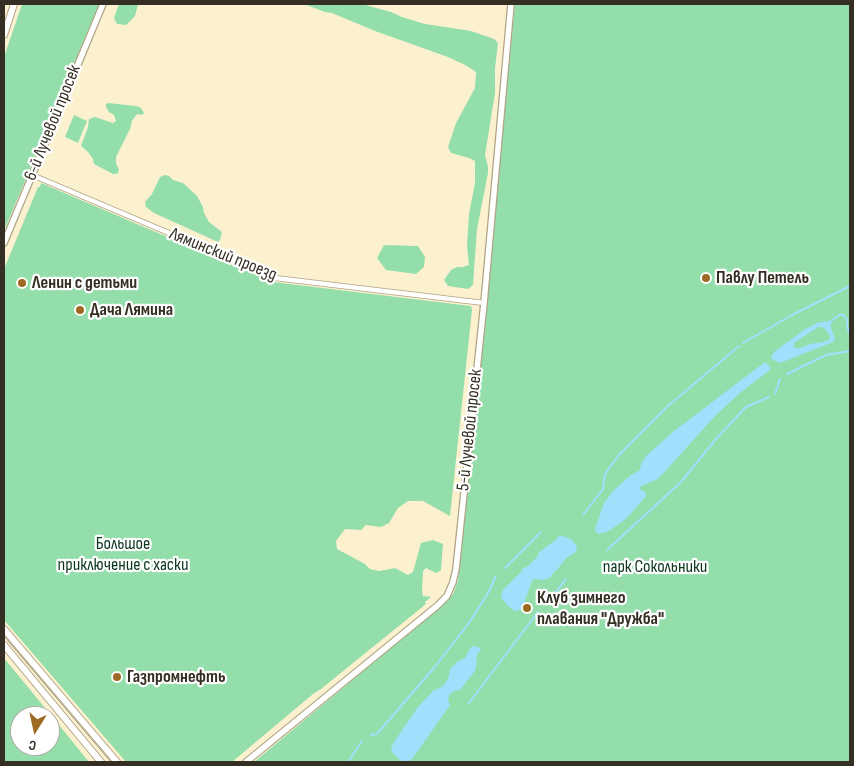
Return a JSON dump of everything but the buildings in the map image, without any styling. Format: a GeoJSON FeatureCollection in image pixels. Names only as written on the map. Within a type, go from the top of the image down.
{"type":"FeatureCollection","features":[{"type":"Feature","properties":{"kind":"main road"},"geometry":{"type":"LineString","coordinates":[[4,35],[14,4]]}},
{"type":"Feature","properties":{"kind":"main road"},"geometry":{"type":"LineString","coordinates":[[4,630],[116,762]]}},
{"type":"Feature","properties":{"kind":"main road"},"geometry":{"type":"LineString","coordinates":[[4,645],[101,762]]}},
{"type":"Feature","properties":{"kind":"street","name":"6-й Лучевой просек"},"geometry":{"type":"LineString","coordinates":[[4,243],[103,4]]}},
{"type":"Feature","properties":{"kind":"street","name":"5-й Лучевой просек"},"geometry":{"type":"LineString","coordinates":[[246,762],[437,606],[447,596],[453,582],[456,569],[484,303],[511,4]]}},
{"type":"Feature","properties":{"kind":"street","name":"Ляминский проезд"},"geometry":{"type":"LineString","coordinates":[[32,175],[275,278],[484,303]]}},
{"type":"Feature","properties":{"kind":"green space"},"geometry":{"type":"Polygon","coordinates":[[[22,4],[99,4],[4,231],[4,57],[22,4]]]}},
{"type":"Feature","properties":{"kind":"green space"},"geometry":{"type":"Polygon","coordinates":[[[119,4],[138,4],[135,16],[126,25],[117,24],[114,18],[119,4]]]}},
{"type":"Feature","properties":{"kind":"green space"},"geometry":{"type":"Polygon","coordinates":[[[304,4],[362,4],[425,24],[471,31],[494,39],[498,43],[495,93],[485,155],[488,173],[477,229],[473,285],[468,289],[448,286],[444,280],[451,270],[469,265],[467,246],[469,214],[475,183],[475,161],[451,153],[448,147],[456,123],[475,88],[476,72],[448,57],[304,4]]]}},
{"type":"Feature","properties":{"kind":"green space","name":"парк Сокольники"},"geometry":{"type":"Polygon","coordinates":[[[515,4],[850,4],[850,762],[254,762],[445,603],[453,594],[458,581],[515,4]]]}},
{"type":"Feature","properties":{"kind":"green space"},"geometry":{"type":"Polygon","coordinates":[[[108,103],[136,106],[141,108],[144,113],[142,115],[137,114],[132,121],[116,157],[119,170],[116,174],[94,164],[88,152],[81,146],[89,119],[95,117],[113,123],[116,121],[114,115],[106,107],[108,103]]]}},
{"type":"Feature","properties":{"kind":"green space"},"geometry":{"type":"Polygon","coordinates":[[[74,115],[87,121],[78,143],[65,137],[74,115]]]}},
{"type":"Feature","properties":{"kind":"green space"},"geometry":{"type":"Polygon","coordinates":[[[165,175],[183,183],[197,196],[209,222],[222,232],[218,242],[154,213],[146,207],[145,202],[152,194],[160,177],[165,175]]]}},
{"type":"Feature","properties":{"kind":"green space","name":"Большое приключение с хаски"},"geometry":{"type":"Polygon","coordinates":[[[41,183],[273,282],[471,306],[450,516],[423,501],[408,501],[398,508],[389,523],[381,527],[366,525],[361,530],[345,529],[336,541],[337,549],[365,564],[370,569],[379,571],[395,568],[408,575],[413,572],[421,543],[433,540],[443,544],[441,570],[436,573],[426,568],[423,571],[423,596],[431,597],[425,602],[426,604],[313,694],[232,762],[126,762],[4,620],[4,269],[41,183]]]}},
{"type":"Feature","properties":{"kind":"green space"},"geometry":{"type":"Polygon","coordinates":[[[384,245],[418,246],[425,257],[424,267],[416,274],[386,270],[377,258],[384,245]]]}},
{"type":"Feature","properties":{"kind":"green space"},"geometry":{"type":"Polygon","coordinates":[[[4,658],[43,706],[10,706],[10,756],[60,756],[60,727],[89,762],[4,762],[4,658]]]}},
{"type":"Feature","properties":{"kind":"water"},"geometry":{"type":"Polygon","coordinates":[[[831,322],[831,329],[835,338],[833,342],[780,363],[772,359],[771,357],[774,352],[817,323],[831,322]],[[818,327],[794,343],[794,348],[829,340],[830,336],[822,327],[818,327]]]}},
{"type":"Feature","properties":{"kind":"water"},"geometry":{"type":"Polygon","coordinates":[[[765,362],[770,367],[770,370],[740,393],[716,415],[660,477],[641,486],[640,489],[646,493],[646,496],[627,518],[609,531],[599,534],[595,531],[604,503],[614,490],[631,475],[640,470],[646,456],[674,431],[765,362]]]}},
{"type":"Feature","properties":{"kind":"water"},"geometry":{"type":"Polygon","coordinates":[[[559,535],[572,540],[577,547],[576,552],[566,558],[552,576],[543,580],[532,580],[521,610],[515,611],[501,598],[503,590],[522,569],[538,556],[539,552],[557,539],[559,535]]]}},
{"type":"Feature","properties":{"kind":"water"},"geometry":{"type":"Polygon","coordinates":[[[475,646],[481,650],[477,654],[474,672],[460,690],[454,691],[449,695],[450,705],[411,760],[405,762],[400,760],[391,749],[394,742],[418,707],[433,691],[443,686],[448,679],[450,669],[457,662],[465,658],[471,647],[475,646]]]}},
{"type":"Feature","properties":{"kind":"waterway"},"geometry":{"type":"LineString","coordinates":[[743,343],[792,315],[850,286]]}},
{"type":"Feature","properties":{"kind":"waterway"},"geometry":{"type":"LineString","coordinates":[[830,322],[839,315],[844,315],[850,335]]}},
{"type":"Feature","properties":{"kind":"waterway"},"geometry":{"type":"LineString","coordinates":[[583,515],[603,489],[605,474],[619,455],[668,406],[739,346]]}},
{"type":"Feature","properties":{"kind":"waterway"},"geometry":{"type":"LineString","coordinates":[[787,374],[826,355],[850,351]]}},
{"type":"Feature","properties":{"kind":"waterway"},"geometry":{"type":"LineString","coordinates":[[775,394],[780,379]]}},
{"type":"Feature","properties":{"kind":"waterway"},"geometry":{"type":"LineString","coordinates":[[607,550],[681,482],[716,439],[746,407],[769,397]]}},
{"type":"Feature","properties":{"kind":"waterway"},"geometry":{"type":"LineString","coordinates":[[505,568],[541,532]]}},
{"type":"Feature","properties":{"kind":"waterway"},"geometry":{"type":"LineString","coordinates":[[371,735],[377,734],[433,669],[469,623],[488,593],[496,576]]}},
{"type":"Feature","properties":{"kind":"waterway"},"geometry":{"type":"LineString","coordinates":[[551,598],[566,579]]}},
{"type":"Feature","properties":{"kind":"waterway"},"geometry":{"type":"LineString","coordinates":[[469,703],[538,612]]}},
{"type":"Feature","properties":{"kind":"waterway"},"geometry":{"type":"LineString","coordinates":[[348,762],[362,741]]}},
{"type":"Feature","properties":{"kind":"tram line"},"geometry":{"type":"LineString","coordinates":[[4,636],[111,762]]}},
{"type":"Feature","properties":{"kind":"place","name":"Павлу Петель"},"geometry":{"type":"Point","coordinates":[706,278]}},
{"type":"Feature","properties":{"kind":"place","name":"Ленин с детьми"},"geometry":{"type":"Point","coordinates":[22,283]}},
{"type":"Feature","properties":{"kind":"place","name":"Дача Лямина"},"geometry":{"type":"Point","coordinates":[80,310]}},
{"type":"Feature","properties":{"kind":"place","name":"Клуб зимнего плавания \"Дружба\""},"geometry":{"type":"Point","coordinates":[527,608]}},
{"type":"Feature","properties":{"kind":"place","name":"Газпромнефть"},"geometry":{"type":"Point","coordinates":[117,677]}}]}
